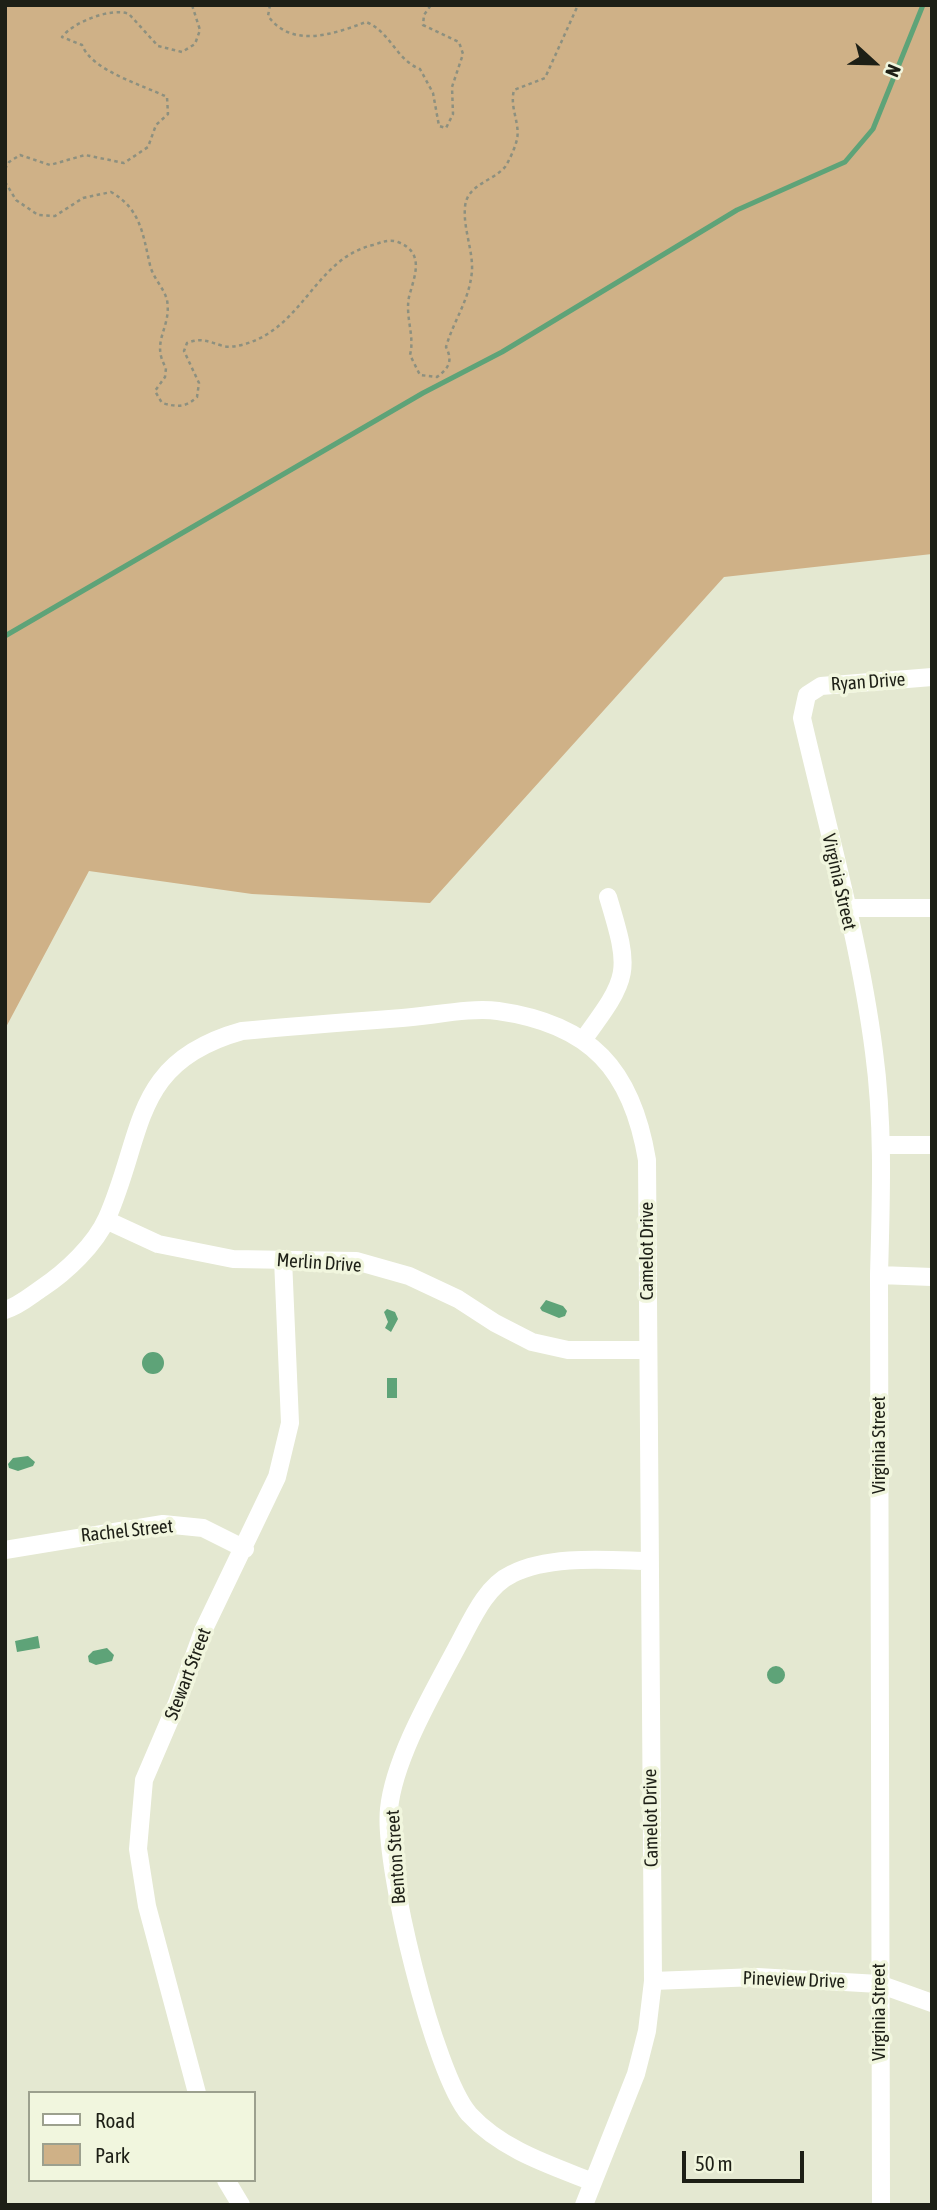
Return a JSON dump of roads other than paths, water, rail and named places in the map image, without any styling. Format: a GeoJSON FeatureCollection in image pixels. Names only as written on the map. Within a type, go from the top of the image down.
{"type":"FeatureCollection","features":[{"type":"Feature","properties":{"kind":"street","name":"Ryan Drive"},"geometry":{"type":"LineString","coordinates":[[807,695],[821,686],[932,677]]}},
{"type":"Feature","properties":{"kind":"street","name":"Virginia Street"},"geometry":{"type":"LineString","coordinates":[[807,695],[802,718],[846,908],[874,1051],[882,1145],[878,1275],[881,2205]]}},
{"type":"Feature","properties":{"kind":"street"},"geometry":{"type":"LineString","coordinates":[[583,1040],[614,998],[624,972],[622,945],[608,897]]}},
{"type":"Feature","properties":{"kind":"street"},"geometry":{"type":"LineString","coordinates":[[846,908],[932,908]]}},
{"type":"Feature","properties":{"kind":"street","name":"Camelot Drive"},"geometry":{"type":"LineString","coordinates":[[5,1310],[57,1279],[82,1252],[106,1220],[141,1112],[154,1089],[180,1061],[213,1039],[242,1031],[496,1010],[545,1022],[583,1040],[613,1067],[630,1095],[641,1124],[647,1160],[646,1350],[653,1981],[647,2031],[636,2074],[584,2205]]}},
{"type":"Feature","properties":{"kind":"street"},"geometry":{"type":"LineString","coordinates":[[882,1145],[932,1145]]}},
{"type":"Feature","properties":{"kind":"street","name":"Merlin Drive"},"geometry":{"type":"LineString","coordinates":[[106,1220],[158,1244],[233,1259],[355,1261],[409,1276],[532,1342],[568,1350],[646,1350]]}},
{"type":"Feature","properties":{"kind":"street","name":"Stewart Street"},"geometry":{"type":"LineString","coordinates":[[196,2091],[147,1906],[138,1849],[144,1780],[177,1703],[203,1631],[278,1477],[290,1423],[283,1259]]}},
{"type":"Feature","properties":{"kind":"street"},"geometry":{"type":"LineString","coordinates":[[878,1275],[932,1277]]}},
{"type":"Feature","properties":{"kind":"street","name":"Rachel Street"},"geometry":{"type":"LineString","coordinates":[[5,1550],[163,1524],[203,1528],[245,1549]]}},
{"type":"Feature","properties":{"kind":"street","name":"Benton Street"},"geometry":{"type":"LineString","coordinates":[[593,2182],[530,2158],[494,2134],[469,2113],[446,2074],[398,1905],[389,1810],[407,1747],[482,1600],[511,1574],[570,1559],[648,1561]]}},
{"type":"Feature","properties":{"kind":"street","name":"Pineview Drive"},"geometry":{"type":"LineString","coordinates":[[653,1981],[757,1977],[879,1984],[932,2003]]}},
{"type":"Feature","properties":{"kind":"street"},"geometry":{"type":"LineString","coordinates":[[227,2182],[241,2205]]}},
{"type":"Feature","properties":{"kind":"waterway"},"geometry":{"type":"LineString","coordinates":[[5,636],[423,393],[502,352],[737,210],[845,162],[873,129],[923,5]]}}]}
